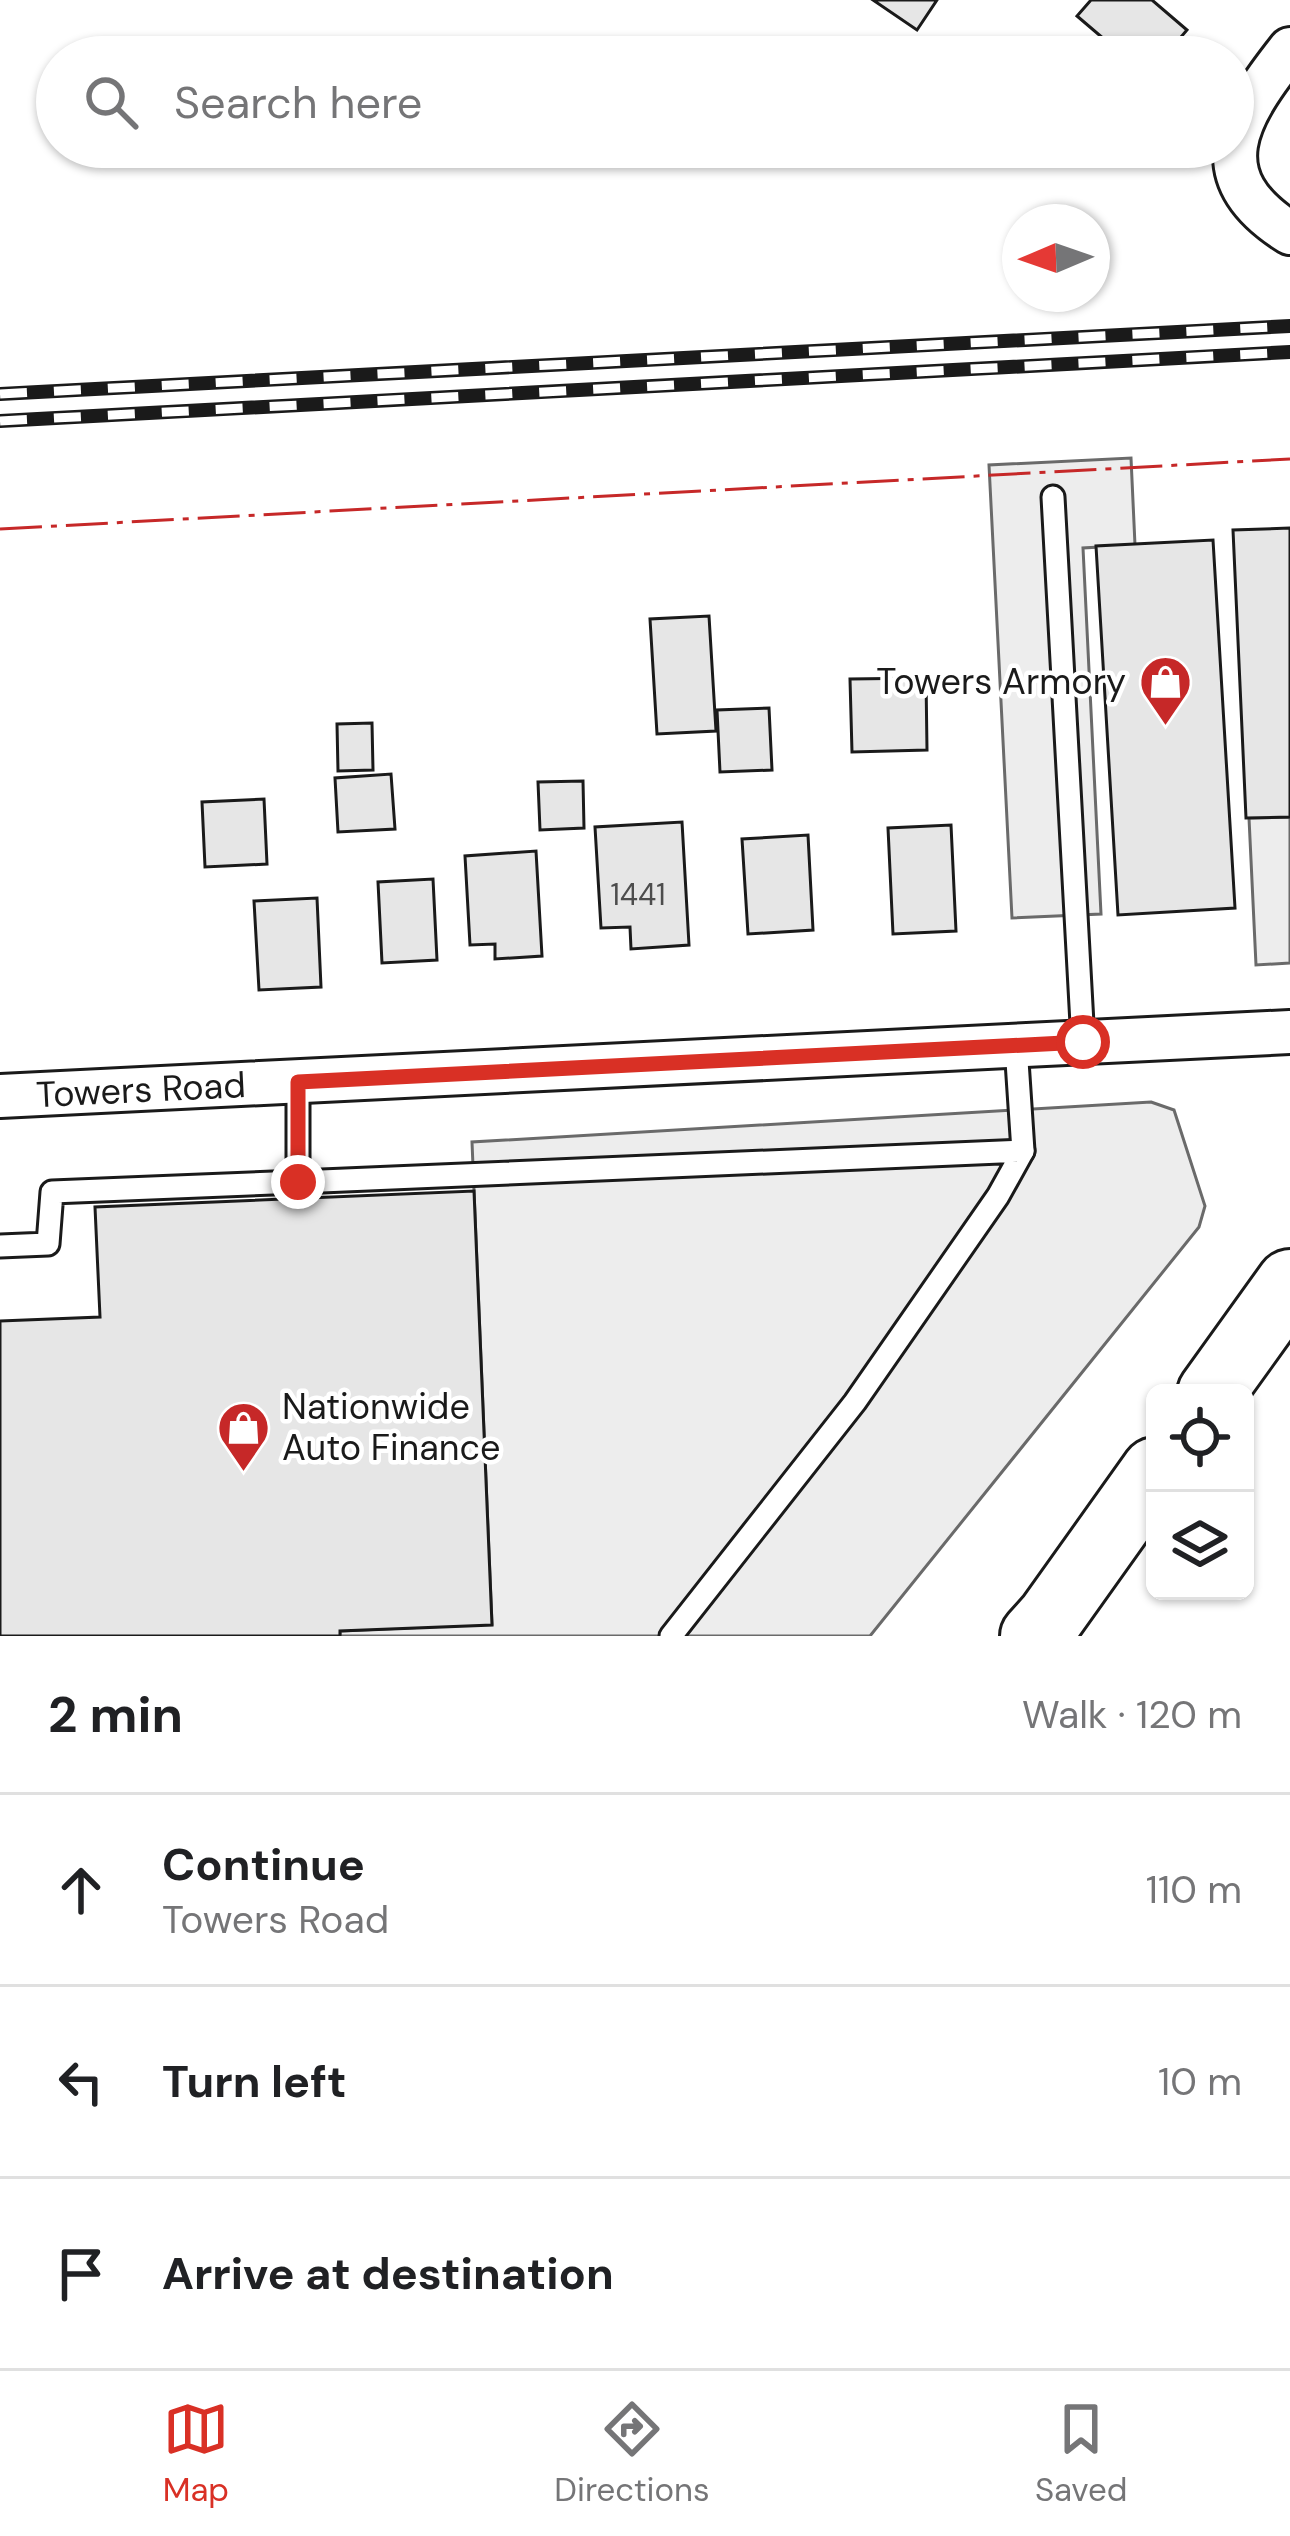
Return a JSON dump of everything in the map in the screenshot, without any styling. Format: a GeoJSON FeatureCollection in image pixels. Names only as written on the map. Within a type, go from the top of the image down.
{"type":"FeatureCollection","features":[{"type":"Feature","properties":{"kind":"main road"},"geometry":{"type":"LineString","coordinates":[[1217,1384],[1290,1283]]}},
{"type":"Feature","properties":{"kind":"main road"},"geometry":{"type":"LineString","coordinates":[[1049,1626],[1146,1484]]}},
{"type":"Feature","properties":{"kind":"street"},"geometry":{"type":"LineString","coordinates":[[1254,97],[1290,49]]}},
{"type":"Feature","properties":{"kind":"street"},"geometry":{"type":"LineString","coordinates":[[1236,168],[1241,188],[1256,208],[1290,233]]}},
{"type":"Feature","properties":{"kind":"street","name":"Towers Road"},"geometry":{"type":"LineString","coordinates":[[0,1096],[1290,1032]]}},
{"type":"Feature","properties":{"kind":"lane"},"geometry":{"type":"LineString","coordinates":[[1052,497],[1083,1042]]}},
{"type":"Feature","properties":{"kind":"lane"},"geometry":{"type":"LineString","coordinates":[[671,1636],[855,1402],[998,1196],[1023,1151],[1016,1046]]}},
{"type":"Feature","properties":{"kind":"lane"},"geometry":{"type":"LineString","coordinates":[[298,1082],[298,1182]]}},
{"type":"Feature","properties":{"kind":"lane"},"geometry":{"type":"LineString","coordinates":[[0,1246],[48,1244],[52,1192],[1023,1151]]}},
{"type":"Feature","properties":{"kind":"shaded area"},"geometry":{"type":"Polygon","coordinates":[[[1131,458],[1135,545],[1083,548],[1101,914],[1012,918],[989,465],[1131,458]]]}},
{"type":"Feature","properties":{"kind":"shaded area"},"geometry":{"type":"Polygon","coordinates":[[[1290,817],[1290,963],[1256,965],[1249,818],[1290,817]]]}},
{"type":"Feature","properties":{"kind":"shaded area"},"geometry":{"type":"Polygon","coordinates":[[[1151,1102],[1174,1110],[1205,1206],[1199,1227],[870,1636],[340,1636],[340,1631],[492,1624],[472,1142],[1151,1102]]]}},
{"type":"Feature","properties":{"kind":"building"},"geometry":{"type":"Polygon","coordinates":[[[873,0],[937,0],[917,30],[873,0]]]}},
{"type":"Feature","properties":{"kind":"building"},"geometry":{"type":"Polygon","coordinates":[[[1091,0],[1152,0],[1187,30],[1182,36],[1100,36],[1077,16],[1091,0]]]}},
{"type":"Feature","properties":{"kind":"building"},"geometry":{"type":"Polygon","coordinates":[[[1290,528],[1290,817],[1246,818],[1233,530],[1290,528]]]}},
{"type":"Feature","properties":{"kind":"building","name":"Towers Armory"},"geometry":{"type":"Polygon","coordinates":[[[1213,540],[1235,908],[1118,915],[1096,546],[1213,540]]]}},
{"type":"Feature","properties":{"kind":"building"},"geometry":{"type":"Polygon","coordinates":[[[709,616],[716,731],[657,734],[650,619],[709,616]]]}},
{"type":"Feature","properties":{"kind":"building"},"geometry":{"type":"Polygon","coordinates":[[[926,678],[927,750],[852,752],[850,679],[926,678]]]}},
{"type":"Feature","properties":{"kind":"building"},"geometry":{"type":"Polygon","coordinates":[[[769,708],[772,770],[720,772],[717,710],[769,708]]]}},
{"type":"Feature","properties":{"kind":"building"},"geometry":{"type":"Polygon","coordinates":[[[372,723],[373,770],[338,771],[337,724],[372,723]]]}},
{"type":"Feature","properties":{"kind":"building"},"geometry":{"type":"Polygon","coordinates":[[[391,774],[395,829],[338,832],[335,778],[391,774]]]}},
{"type":"Feature","properties":{"kind":"building"},"geometry":{"type":"Polygon","coordinates":[[[583,781],[584,828],[540,830],[538,782],[583,781]]]}},
{"type":"Feature","properties":{"kind":"building"},"geometry":{"type":"Polygon","coordinates":[[[264,799],[267,864],[205,867],[202,802],[264,799]]]}},
{"type":"Feature","properties":{"kind":"building"},"geometry":{"type":"Polygon","coordinates":[[[682,822],[689,945],[631,949],[630,927],[601,928],[595,827],[682,822]]]}},
{"type":"Feature","properties":{"kind":"building"},"geometry":{"type":"Polygon","coordinates":[[[951,825],[956,931],[893,934],[888,828],[951,825]]]}},
{"type":"Feature","properties":{"kind":"building"},"geometry":{"type":"Polygon","coordinates":[[[808,835],[813,930],[748,934],[742,839],[808,835]]]}},
{"type":"Feature","properties":{"kind":"building"},"geometry":{"type":"Polygon","coordinates":[[[536,851],[542,956],[495,959],[495,944],[470,945],[465,856],[536,851]]]}},
{"type":"Feature","properties":{"kind":"building"},"geometry":{"type":"Polygon","coordinates":[[[433,879],[437,960],[382,963],[378,882],[433,879]]]}},
{"type":"Feature","properties":{"kind":"building"},"geometry":{"type":"Polygon","coordinates":[[[317,898],[321,987],[259,990],[254,901],[317,898]]]}},
{"type":"Feature","properties":{"kind":"building","name":"Nationwide Auto Finance"},"geometry":{"type":"Polygon","coordinates":[[[474,1191],[492,1625],[340,1631],[340,1636],[0,1636],[0,1321],[100,1317],[95,1207],[474,1191]]]}},
{"type":"Feature","properties":{"kind":"railway"},"geometry":{"type":"LineString","coordinates":[[0,394],[1290,326]]}},
{"type":"Feature","properties":{"kind":"railway"},"geometry":{"type":"LineString","coordinates":[[0,421],[1290,352]]}},
{"type":"Feature","properties":{"kind":"power"},"geometry":{"type":"LineString","coordinates":[[0,529],[1290,459]]}},
{"type":"Feature","properties":{"kind":"place","name":"Towers Armory"},"geometry":{"type":"Point","coordinates":[1165,727]}},
{"type":"Feature","properties":{"kind":"place","name":"Nationwide Auto Finance"},"geometry":{"type":"Point","coordinates":[243,1473]}},
{"type":"Feature","properties":{"kind":"route"},"geometry":{"type":"LineString","coordinates":[[298,1182],[298,1082],[1083,1042]]}}]}
